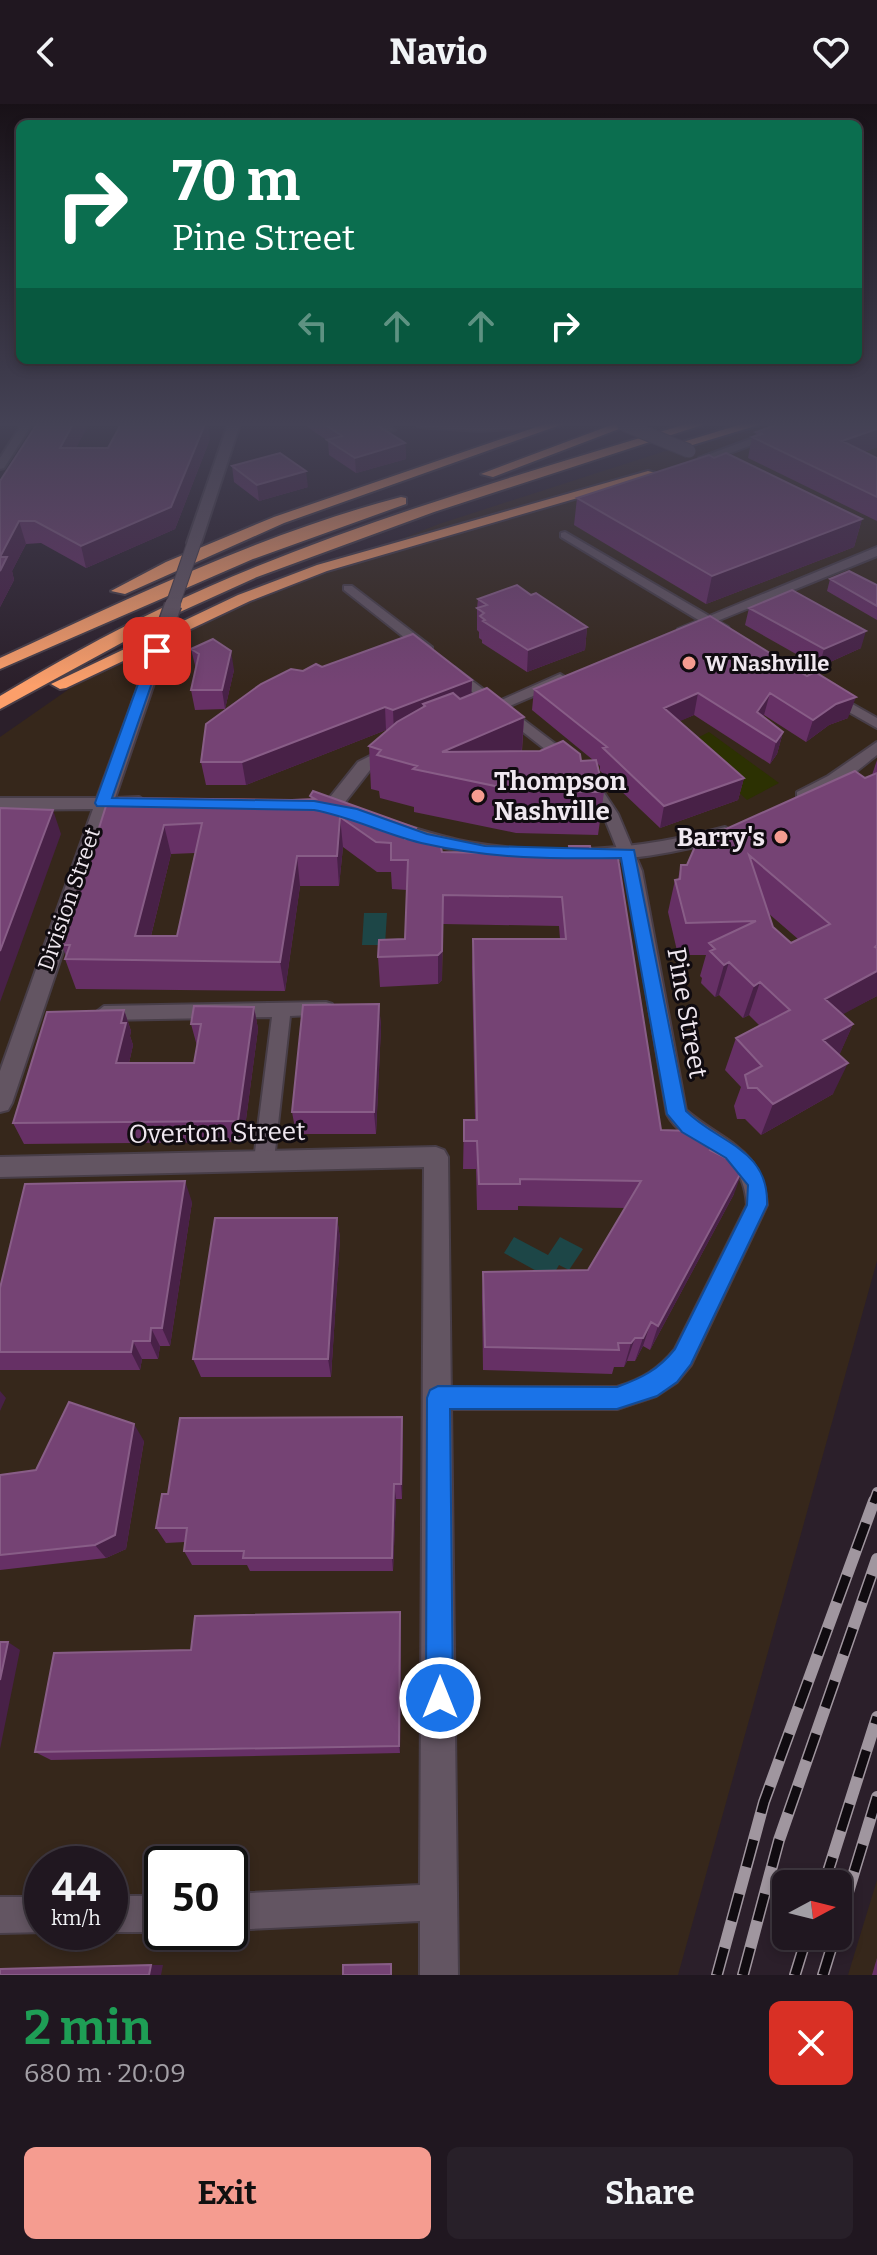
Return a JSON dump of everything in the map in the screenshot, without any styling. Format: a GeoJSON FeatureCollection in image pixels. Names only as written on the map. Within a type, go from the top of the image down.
{"type":"FeatureCollection","features":[{"type":"Feature","properties":{"kind":"highway"},"geometry":{"type":"LineString","coordinates":[[0,662],[112,594],[207,549],[303,511]]}},
{"type":"Feature","properties":{"kind":"highway"},"geometry":{"type":"LineString","coordinates":[[0,662],[227,562],[368,511]]}},
{"type":"Feature","properties":{"kind":"highway"},"geometry":{"type":"LineString","coordinates":[[0,704],[123,631],[225,582],[420,511]]}},
{"type":"Feature","properties":{"kind":"highway"},"geometry":{"type":"LineString","coordinates":[[0,713],[201,617],[322,568],[513,511]]}},
{"type":"Feature","properties":{"kind":"main road","name":"Division Street"},"geometry":{"type":"LineString","coordinates":[[0,1103],[205,511]]}},
{"type":"Feature","properties":{"kind":"main road"},"geometry":{"type":"LineString","coordinates":[[668,636],[875,546]]}},
{"type":"Feature","properties":{"kind":"main road"},"geometry":{"type":"LineString","coordinates":[[460,722],[582,670]]}},
{"type":"Feature","properties":{"kind":"main road"},"geometry":{"type":"LineString","coordinates":[[332,807],[364,766],[418,739]]}},
{"type":"Feature","properties":{"kind":"main road"},"geometry":{"type":"LineString","coordinates":[[785,806],[834,780],[877,747]]}},
{"type":"Feature","properties":{"kind":"main road"},"geometry":{"type":"LineString","coordinates":[[0,804],[154,803]]}},
{"type":"Feature","properties":{"kind":"main road"},"geometry":{"type":"LineString","coordinates":[[299,805],[332,807],[351,812]]}},
{"type":"Feature","properties":{"kind":"main road"},"geometry":{"type":"LineString","coordinates":[[375,822],[423,839],[526,855],[628,853],[682,847],[740,828]]}},
{"type":"Feature","properties":{"kind":"main road","name":"Overton Street"},"geometry":{"type":"LineString","coordinates":[[0,1167],[436,1157],[438,1398]]}},
{"type":"Feature","properties":{"kind":"main road"},"geometry":{"type":"LineString","coordinates":[[438,1398],[439,1975]]}},
{"type":"Feature","properties":{"kind":"main road"},"geometry":{"type":"LineString","coordinates":[[248,1911],[440,1902]]}},
{"type":"Feature","properties":{"kind":"main road"},"geometry":{"type":"LineString","coordinates":[[0,1915],[24,1915]]}},
{"type":"Feature","properties":{"kind":"street"},"geometry":{"type":"LineString","coordinates":[[565,535],[732,635]]}},
{"type":"Feature","properties":{"kind":"street","name":"Pine Street"},"geometry":{"type":"LineString","coordinates":[[348,588],[578,769],[603,797],[628,853],[677,1114],[748,1166],[758,1183],[757,1205],[683,1357],[669,1374],[648,1388],[617,1398],[438,1398]]}},
{"type":"Feature","properties":{"kind":"street"},"geometry":{"type":"LineString","coordinates":[[815,686],[877,724]]}},
{"type":"Feature","properties":{"kind":"street"},"geometry":{"type":"LineString","coordinates":[[88,1013],[347,1009]]}},
{"type":"Feature","properties":{"kind":"street"},"geometry":{"type":"LineString","coordinates":[[264,1160],[282,1010]]}},
{"type":"Feature","properties":{"kind":"street"},"geometry":{"type":"LineString","coordinates":[[30,1014],[58,1013]]}},
{"type":"Feature","properties":{"kind":"shaded area"},"geometry":{"type":"Polygon","coordinates":[[[478,511],[877,511],[877,1261],[678,1975],[0,1975],[0,737],[128,648],[439,524],[478,511]]]}},
{"type":"Feature","properties":{"kind":"shaded area"},"geometry":{"type":"Polygon","coordinates":[[[364,913],[387,913],[385,945],[362,945],[364,913]]]}},
{"type":"Feature","properties":{"kind":"shaded area"},"geometry":{"type":"Polygon","coordinates":[[[514,1237],[548,1255],[560,1237],[583,1249],[569,1270],[559,1265],[551,1279],[504,1253],[514,1237]]]}},
{"type":"Feature","properties":{"kind":"shaded area"},"geometry":{"type":"Polygon","coordinates":[[[877,1880],[877,1975],[848,1975],[877,1880]]]}},
{"type":"Feature","properties":{"kind":"green space"},"geometry":{"type":"Polygon","coordinates":[[[709,732],[779,783],[747,800],[687,743],[709,732]]]}},
{"type":"Feature","properties":{"kind":"building"},"geometry":{"type":"Polygon","coordinates":[[[0,511],[161,511],[81,546],[35,521],[19,521],[0,557],[0,511]]]}},
{"type":"Feature","properties":{"kind":"building"},"geometry":{"type":"Polygon","coordinates":[[[600,511],[846,511],[862,519],[712,576],[600,511]]]}},
{"type":"Feature","properties":{"kind":"building"},"geometry":{"type":"Polygon","coordinates":[[[0,557],[7,557],[0,571],[0,557]]]}},
{"type":"Feature","properties":{"kind":"building"},"geometry":{"type":"Polygon","coordinates":[[[849,571],[877,585],[877,606],[830,579],[849,571]]]}},
{"type":"Feature","properties":{"kind":"building"},"geometry":{"type":"Polygon","coordinates":[[[517,585],[531,595],[536,593],[587,627],[528,650],[483,621],[480,616],[484,613],[477,608],[487,605],[478,599],[517,585]]]}},
{"type":"Feature","properties":{"kind":"building"},"geometry":{"type":"Polygon","coordinates":[[[792,590],[866,631],[824,649],[749,608],[792,590]]]}},
{"type":"Feature","properties":{"kind":"building"},"geometry":{"type":"Polygon","coordinates":[[[710,616],[807,676],[815,672],[856,697],[836,704],[813,720],[770,693],[757,712],[783,732],[776,742],[698,693],[664,708],[744,778],[664,806],[603,748],[607,747],[534,689],[710,616]]]}},
{"type":"Feature","properties":{"kind":"building"},"geometry":{"type":"Polygon","coordinates":[[[413,634],[472,680],[393,710],[385,707],[242,762],[201,762],[206,724],[261,684],[291,669],[303,671],[316,664],[322,667],[413,634]]]}},
{"type":"Feature","properties":{"kind":"building"},"geometry":{"type":"Polygon","coordinates":[[[213,639],[231,651],[222,690],[191,690],[199,654],[191,649],[213,639]]]}},
{"type":"Feature","properties":{"kind":"building"},"geometry":{"type":"Polygon","coordinates":[[[487,688],[524,717],[442,752],[540,751],[563,741],[580,754],[581,761],[596,760],[604,792],[519,791],[413,769],[417,766],[377,755],[381,750],[369,746],[397,722],[425,706],[423,704],[453,693],[460,699],[487,688]]]}},
{"type":"Feature","properties":{"kind":"building"},"geometry":{"type":"Polygon","coordinates":[[[855,771],[865,778],[877,773],[877,971],[825,999],[853,1024],[823,1040],[848,1063],[773,1104],[757,1088],[748,1088],[745,1075],[762,1066],[736,1038],[790,1010],[760,982],[754,986],[729,962],[724,965],[710,951],[715,949],[709,943],[756,921],[686,923],[675,880],[680,879],[681,865],[687,865],[697,842],[855,771]],[[749,855],[773,927],[791,943],[830,924],[749,855]]]}},
{"type":"Feature","properties":{"kind":"building"},"geometry":{"type":"Polygon","coordinates":[[[313,791],[416,828],[406,839],[439,839],[442,852],[570,855],[569,846],[590,846],[591,852],[617,852],[661,1130],[690,1131],[717,1138],[710,1150],[744,1167],[658,1326],[651,1322],[643,1338],[635,1338],[631,1343],[618,1343],[619,1350],[485,1347],[483,1272],[588,1270],[641,1181],[520,1179],[520,1184],[479,1184],[477,1141],[464,1141],[464,1120],[477,1120],[473,939],[566,939],[562,897],[443,895],[442,951],[438,955],[378,957],[379,940],[405,939],[408,860],[391,860],[391,843],[376,842],[340,817],[337,856],[297,856],[280,962],[65,959],[70,945],[62,945],[106,806],[120,798],[315,799],[310,796],[313,791]],[[202,823],[164,825],[135,936],[177,936],[202,823]]]}},
{"type":"Feature","properties":{"kind":"building"},"geometry":{"type":"Polygon","coordinates":[[[0,808],[53,810],[0,951],[0,808]]]}},
{"type":"Feature","properties":{"kind":"building"},"geometry":{"type":"Polygon","coordinates":[[[379,1004],[374,1112],[292,1112],[303,1005],[379,1004]]]}},
{"type":"Feature","properties":{"kind":"building"},"geometry":{"type":"Polygon","coordinates":[[[194,1006],[254,1007],[238,1121],[13,1123],[47,1012],[124,1010],[121,1023],[126,1023],[116,1063],[194,1063],[201,1024],[191,1024],[194,1006]]]}},
{"type":"Feature","properties":{"kind":"building"},"geometry":{"type":"Polygon","coordinates":[[[185,1181],[162,1328],[151,1328],[150,1341],[133,1341],[131,1352],[0,1352],[0,1288],[25,1184],[185,1181]]]}},
{"type":"Feature","properties":{"kind":"building"},"geometry":{"type":"Polygon","coordinates":[[[215,1218],[337,1218],[328,1359],[193,1359],[215,1218]]]}},
{"type":"Feature","properties":{"kind":"building"},"geometry":{"type":"Polygon","coordinates":[[[69,1402],[134,1424],[115,1535],[95,1545],[0,1555],[0,1475],[36,1470],[69,1402]]]}},
{"type":"Feature","properties":{"kind":"building"},"geometry":{"type":"Polygon","coordinates":[[[402,1417],[401,1484],[394,1484],[392,1558],[243,1558],[244,1551],[184,1551],[187,1528],[156,1528],[162,1494],[168,1494],[180,1418],[402,1417]]]}},
{"type":"Feature","properties":{"kind":"building"},"geometry":{"type":"Polygon","coordinates":[[[400,1612],[399,1746],[35,1752],[54,1653],[191,1650],[195,1616],[400,1612]]]}},
{"type":"Feature","properties":{"kind":"building"},"geometry":{"type":"Polygon","coordinates":[[[0,1642],[8,1642],[0,1680],[0,1642]]]}},
{"type":"Feature","properties":{"kind":"building"},"geometry":{"type":"Polygon","coordinates":[[[391,1964],[391,1975],[343,1975],[343,1965],[391,1964]]]}},
{"type":"Feature","properties":{"kind":"building"},"geometry":{"type":"Polygon","coordinates":[[[151,1965],[149,1975],[0,1975],[0,1969],[151,1965]]]}},
{"type":"Feature","properties":{"kind":"railway"},"geometry":{"type":"LineString","coordinates":[[873,1503],[877,1492]]}},
{"type":"Feature","properties":{"kind":"railway"},"geometry":{"type":"LineString","coordinates":[[717,1975],[764,1802],[874,1501]]}},
{"type":"Feature","properties":{"kind":"railway"},"geometry":{"type":"LineString","coordinates":[[743,1975],[779,1840],[877,1559]]}},
{"type":"Feature","properties":{"kind":"railway"},"geometry":{"type":"LineString","coordinates":[[828,1870],[877,1717]]}},
{"type":"Feature","properties":{"kind":"railway"},"geometry":{"type":"LineString","coordinates":[[852,1879],[877,1797]]}},
{"type":"Feature","properties":{"kind":"railway"},"geometry":{"type":"LineString","coordinates":[[795,1975],[803,1950]]}},
{"type":"Feature","properties":{"kind":"railway"},"geometry":{"type":"LineString","coordinates":[[823,1975],[831,1950]]}},
{"type":"Feature","properties":{"kind":"place","name":"W Nashville"},"geometry":{"type":"Point","coordinates":[689,663]}},
{"type":"Feature","properties":{"kind":"place","name":"Thompson Nashville"},"geometry":{"type":"Point","coordinates":[478,796]}},
{"type":"Feature","properties":{"kind":"place","name":"Barry's"},"geometry":{"type":"Point","coordinates":[781,837]}},
{"type":"Feature","properties":{"kind":"route"},"geometry":{"type":"LineString","coordinates":[[157,651],[103,803],[314,805],[351,812],[423,839],[485,851],[526,855],[628,853],[634,871],[677,1114],[689,1126],[733,1152],[748,1166],[758,1183],[757,1205],[683,1357],[669,1374],[648,1388],[617,1398],[438,1398],[440,1698]]}}]}
